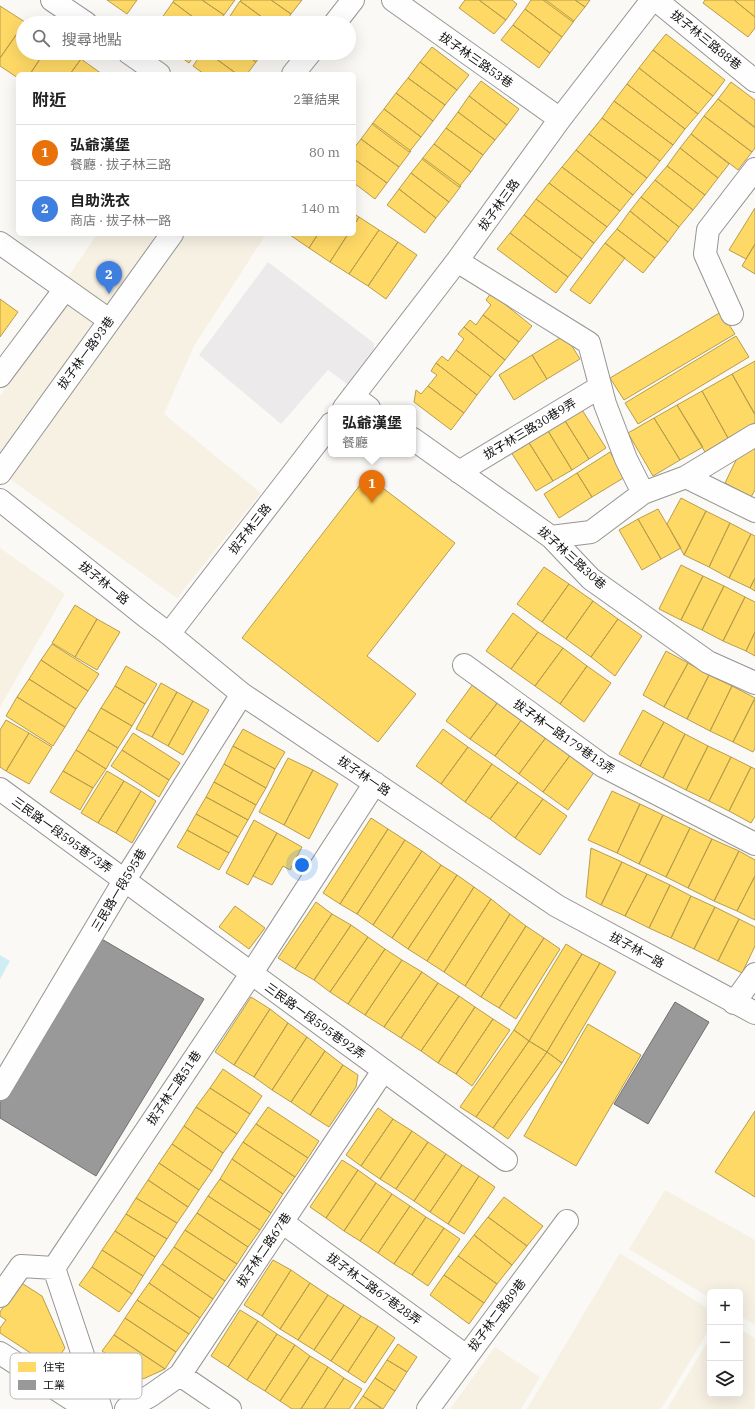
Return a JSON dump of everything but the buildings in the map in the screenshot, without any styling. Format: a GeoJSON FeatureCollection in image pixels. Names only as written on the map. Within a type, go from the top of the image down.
{"type":"FeatureCollection","features":[{"type":"Feature","properties":{"kind":"street"},"geometry":{"type":"LineString","coordinates":[[52,0],[76,16]]}},
{"type":"Feature","properties":{"kind":"street"},"geometry":{"type":"LineString","coordinates":[[340,16],[353,0]]}},
{"type":"Feature","properties":{"kind":"street","name":"拔子林三路53巷"},"geometry":{"type":"LineString","coordinates":[[393,0],[560,119]]}},
{"type":"Feature","properties":{"kind":"street","name":"拔子林三路"},"geometry":{"type":"LineString","coordinates":[[355,404],[560,119],[652,0]]}},
{"type":"Feature","properties":{"kind":"street","name":"拔子林三路88巷"},"geometry":{"type":"LineString","coordinates":[[656,0],[755,81]]}},
{"type":"Feature","properties":{"kind":"street"},"geometry":{"type":"LineString","coordinates":[[139,60],[156,72]]}},
{"type":"Feature","properties":{"kind":"street"},"geometry":{"type":"LineString","coordinates":[[295,72],[304,60]]}},
{"type":"Feature","properties":{"kind":"street"},"geometry":{"type":"LineString","coordinates":[[732,314],[704,254],[708,230],[755,169]]}},
{"type":"Feature","properties":{"kind":"street","name":"拔子林一路93巷"},"geometry":{"type":"LineString","coordinates":[[0,473],[171,236]]}},
{"type":"Feature","properties":{"kind":"street"},"geometry":{"type":"LineString","coordinates":[[0,243],[109,320]]}},
{"type":"Feature","properties":{"kind":"street"},"geometry":{"type":"LineString","coordinates":[[458,261],[589,343],[600,387],[626,459],[643,493]]}},
{"type":"Feature","properties":{"kind":"street"},"geometry":{"type":"LineString","coordinates":[[0,376],[65,289]]}},
{"type":"Feature","properties":{"kind":"street","name":"拔子林三路30巷9弄"},"geometry":{"type":"LineString","coordinates":[[459,472],[600,387]]}},
{"type":"Feature","properties":{"kind":"street","name":"拔子林三路"},"geometry":{"type":"LineString","coordinates":[[169,634],[328,428]]}},
{"type":"Feature","properties":{"kind":"street"},"geometry":{"type":"LineString","coordinates":[[551,537],[591,532],[643,493],[686,477],[755,435]]}},
{"type":"Feature","properties":{"kind":"street","name":"拔子林三路30巷"},"geometry":{"type":"LineString","coordinates":[[416,441],[551,537],[591,579],[708,662],[755,684]]}},
{"type":"Feature","properties":{"kind":"street"},"geometry":{"type":"LineString","coordinates":[[686,477],[755,511]]}},
{"type":"Feature","properties":{"kind":"street","name":"拔子林一路"},"geometry":{"type":"LineString","coordinates":[[0,500],[242,694],[556,906],[755,1013]]}},
{"type":"Feature","properties":{"kind":"street","name":"拔子林一路179巷13弄"},"geometry":{"type":"LineString","coordinates":[[464,665],[603,766],[755,844]]}},
{"type":"Feature","properties":{"kind":"street","name":"三民路一段595巷"},"geometry":{"type":"LineString","coordinates":[[0,1089],[124,881],[242,694]]}},
{"type":"Feature","properties":{"kind":"street","name":"拔子林二路51巷"},"geometry":{"type":"LineString","coordinates":[[54,1268],[251,974],[375,783]]}},
{"type":"Feature","properties":{"kind":"street","name":"三民路一段595巷73弄"},"geometry":{"type":"LineString","coordinates":[[0,789],[124,881]]}},
{"type":"Feature","properties":{"kind":"street","name":"三民路一段595巷92弄"},"geometry":{"type":"LineString","coordinates":[[124,881],[506,1160]]}},
{"type":"Feature","properties":{"kind":"street"},"geometry":{"type":"LineString","coordinates":[[734,1003],[755,974]]}},
{"type":"Feature","properties":{"kind":"street","name":"拔子林二路67巷"},"geometry":{"type":"LineString","coordinates":[[126,1409],[150,1396],[180,1375],[384,1071]]}},
{"type":"Feature","properties":{"kind":"street","name":"拔子林二路89巷"},"geometry":{"type":"LineString","coordinates":[[428,1409],[567,1221]]}},
{"type":"Feature","properties":{"kind":"street","name":"拔子林二路67巷28弄"},"geometry":{"type":"LineString","coordinates":[[282,1222],[466,1356]]}},
{"type":"Feature","properties":{"kind":"street"},"geometry":{"type":"LineString","coordinates":[[0,1296],[21,1266],[54,1268],[82,1353]]}},
{"type":"Feature","properties":{"kind":"street"},"geometry":{"type":"LineString","coordinates":[[0,1353],[10,1359]]}},
{"type":"Feature","properties":{"kind":"street"},"geometry":{"type":"LineString","coordinates":[[180,1375],[230,1409]]}},
{"type":"Feature","properties":{"kind":"street"},"geometry":{"type":"LineString","coordinates":[[71,1399],[87,1409]]}},
{"type":"Feature","properties":{"kind":"street"},"geometry":{"type":"LineString","coordinates":[[97,1399],[100,1409]]}},
{"type":"Feature","properties":{"kind":"shaded area"},"geometry":{"type":"Polygon","coordinates":[[[96,236],[265,236],[194,346],[164,414],[261,493],[177,598],[0,472],[0,396],[80,286],[68,277],[96,236]]]}},
{"type":"Feature","properties":{"kind":"shaded area"},"geometry":{"type":"Polygon","coordinates":[[[268,262],[374,343],[373,367],[355,390],[328,370],[281,424],[199,355],[268,262]]]}},
{"type":"Feature","properties":{"kind":"shaded area"},"geometry":{"type":"Polygon","coordinates":[[[0,548],[65,594],[0,707],[0,548]]]}},
{"type":"Feature","properties":{"kind":"shaded area"},"geometry":{"type":"Polygon","coordinates":[[[665,1190],[755,1240],[755,1325],[743,1318],[743,1289],[707,1289],[707,1296],[629,1249],[665,1190]]]}},
{"type":"Feature","properties":{"kind":"shaded area"},"geometry":{"type":"Polygon","coordinates":[[[620,1253],[707,1308],[707,1333],[661,1409],[527,1409],[620,1253]]]}},
{"type":"Feature","properties":{"kind":"shaded area"},"geometry":{"type":"Polygon","coordinates":[[[743,1331],[755,1338],[755,1409],[667,1409],[707,1343],[707,1397],[743,1397],[743,1331]]]}},
{"type":"Feature","properties":{"kind":"shaded area"},"geometry":{"type":"Polygon","coordinates":[[[495,1347],[540,1377],[521,1409],[450,1409],[495,1347]]]}},
{"type":"Feature","properties":{"kind":"water"},"geometry":{"type":"Polygon","coordinates":[[[0,955],[10,961],[0,979],[0,955]]]}},
{"type":"Feature","properties":{"kind":"place","name":"自助洗衣"},"geometry":{"type":"Point","coordinates":[109,294]}},
{"type":"Feature","properties":{"kind":"place","name":"弘爺漢堡"},"geometry":{"type":"Point","coordinates":[372,503]}}]}
